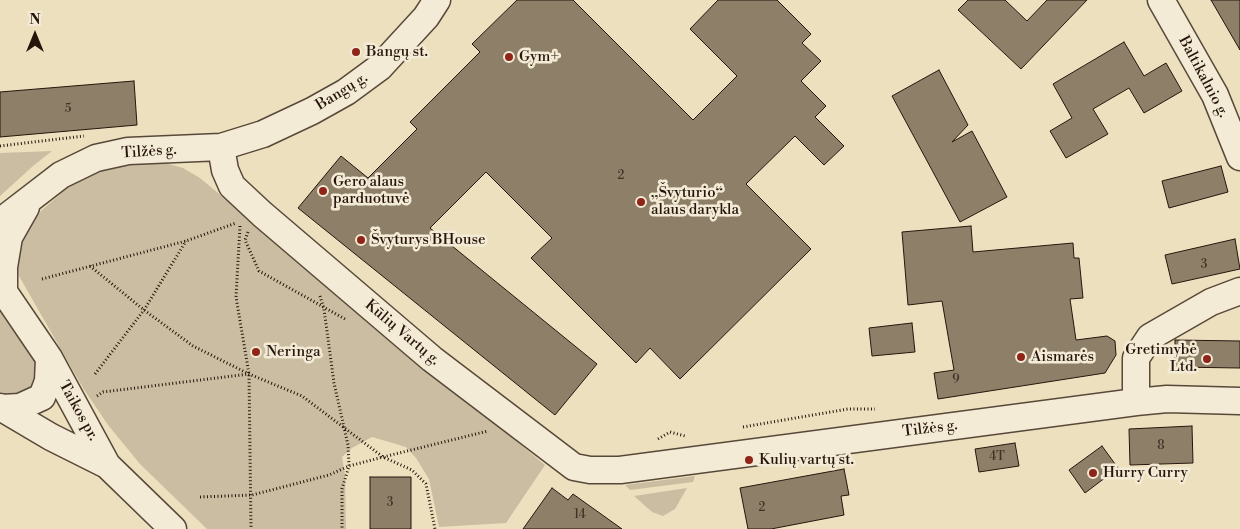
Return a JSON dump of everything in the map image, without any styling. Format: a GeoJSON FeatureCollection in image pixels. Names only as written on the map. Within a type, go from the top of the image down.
{"type":"FeatureCollection","features":[{"type":"Feature","properties":{"kind":"street","name":"Bangų g."},"geometry":{"type":"LineString","coordinates":[[221,147],[263,134],[312,111],[346,92],[380,67],[426,17],[437,0]]}},
{"type":"Feature","properties":{"kind":"street","name":"Baltikalnio g."},"geometry":{"type":"LineString","coordinates":[[1161,0],[1215,95],[1240,157]]}},
{"type":"Feature","properties":{"kind":"street","name":"Tilžės g."},"geometry":{"type":"LineString","coordinates":[[0,222],[60,175],[96,158],[128,151],[221,147]]}},
{"type":"Feature","properties":{"kind":"street","name":"Kūlių Vartų g."},"geometry":{"type":"LineString","coordinates":[[221,147],[225,170],[232,186],[262,214],[432,358],[574,467],[590,470],[620,470]]}},
{"type":"Feature","properties":{"kind":"street","name":"Tilžės g."},"geometry":{"type":"LineString","coordinates":[[2,287],[9,237],[30,200]]}},
{"type":"Feature","properties":{"kind":"street","name":"Taikos pr."},"geometry":{"type":"LineString","coordinates":[[2,287],[49,358],[108,465],[173,529]]}},
{"type":"Feature","properties":{"kind":"street"},"geometry":{"type":"LineString","coordinates":[[1136,402],[1136,358],[1150,337],[1211,302],[1240,291]]}},
{"type":"Feature","properties":{"kind":"street"},"geometry":{"type":"LineString","coordinates":[[0,407],[20,407],[42,397],[48,381],[49,358]]}},
{"type":"Feature","properties":{"kind":"street","name":"Tilžės g."},"geometry":{"type":"LineString","coordinates":[[620,470],[1136,402],[1167,399],[1240,401]]}},
{"type":"Feature","properties":{"kind":"street","name":"Taikos pr."},"geometry":{"type":"LineString","coordinates":[[0,407],[51,437],[108,465]]}},
{"type":"Feature","properties":{"kind":"path"},"geometry":{"type":"LineString","coordinates":[[42,279],[186,241],[240,222],[236,297],[249,374],[251,529]]}},
{"type":"Feature","properties":{"kind":"path"},"geometry":{"type":"LineString","coordinates":[[250,229],[244,240],[259,271],[324,309],[342,317]]}},
{"type":"Feature","properties":{"kind":"path"},"geometry":{"type":"LineString","coordinates":[[95,374],[144,310],[186,241]]}},
{"type":"Feature","properties":{"kind":"path"},"geometry":{"type":"LineString","coordinates":[[90,266],[144,310],[193,346],[249,374],[302,396],[383,456],[412,470],[426,484],[435,529]]}},
{"type":"Feature","properties":{"kind":"path"},"geometry":{"type":"LineString","coordinates":[[318,291],[324,309],[334,383],[348,445],[348,466],[342,489],[342,529]]}},
{"type":"Feature","properties":{"kind":"path"},"geometry":{"type":"LineString","coordinates":[[103,392],[249,374]]}},
{"type":"Feature","properties":{"kind":"path"},"geometry":{"type":"LineString","coordinates":[[735,428],[848,409],[875,409]]}},
{"type":"Feature","properties":{"kind":"path"},"geometry":{"type":"LineString","coordinates":[[200,497],[252,495],[329,475],[348,466],[383,456],[494,430]]}},
{"type":"Feature","properties":{"kind":"path"},"geometry":{"type":"LineString","coordinates":[[651,440],[661,438],[670,432],[688,436]]}},
{"type":"Feature","properties":{"kind":"shaded area"},"geometry":{"type":"Polygon","coordinates":[[[52,151],[33,166],[0,196],[0,153],[52,151]]]}},
{"type":"Feature","properties":{"kind":"shaded area"},"geometry":{"type":"Polygon","coordinates":[[[129,162],[162,162],[183,168],[200,178],[545,465],[506,523],[439,527],[429,479],[416,458],[406,447],[372,437],[352,448],[342,457],[345,475],[346,529],[207,529],[140,464],[108,425],[83,388],[19,276],[16,264],[17,253],[26,230],[42,210],[79,178],[100,167],[129,162]]]}},
{"type":"Feature","properties":{"kind":"shaded area"},"geometry":{"type":"Polygon","coordinates":[[[0,306],[34,356],[37,366],[35,382],[29,389],[14,397],[0,394],[0,306]]]}},
{"type":"Feature","properties":{"kind":"shaded area"},"geometry":{"type":"Polygon","coordinates":[[[695,476],[693,482],[630,490],[625,485],[695,476]]]}},
{"type":"Feature","properties":{"kind":"shaded area"},"geometry":{"type":"Polygon","coordinates":[[[687,488],[675,509],[663,516],[652,512],[634,496],[687,488]]]}},
{"type":"Feature","properties":{"kind":"building","name":"„Švyturio“ alaus darykla"},"geometry":{"type":"Polygon","coordinates":[[[517,0],[573,0],[693,120],[737,76],[690,29],[718,0],[777,0],[811,34],[802,43],[821,61],[801,81],[826,106],[815,117],[844,146],[824,165],[795,136],[746,184],[811,249],[680,379],[650,348],[636,363],[531,258],[552,238],[486,172],[430,228],[597,364],[555,415],[298,208],[341,156],[368,178],[417,129],[410,122],[480,52],[472,44],[517,0]]]}},
{"type":"Feature","properties":{"kind":"building"},"geometry":{"type":"Polygon","coordinates":[[[968,0],[1005,0],[1027,21],[1047,0],[1087,0],[1021,69],[958,10],[968,0]]]}},
{"type":"Feature","properties":{"kind":"building"},"geometry":{"type":"Polygon","coordinates":[[[1211,0],[1240,0],[1240,50],[1211,0]]]}},
{"type":"Feature","properties":{"kind":"building"},"geometry":{"type":"Polygon","coordinates":[[[1124,42],[1144,76],[1166,63],[1182,91],[1144,113],[1129,88],[1093,109],[1108,134],[1066,158],[1050,131],[1072,118],[1053,84],[1124,42]]]}},
{"type":"Feature","properties":{"kind":"building"},"geometry":{"type":"Polygon","coordinates":[[[939,70],[968,125],[952,142],[972,131],[1007,197],[960,222],[892,96],[939,70]]]}},
{"type":"Feature","properties":{"kind":"building"},"geometry":{"type":"Polygon","coordinates":[[[134,81],[137,125],[0,137],[0,92],[134,81]]]}},
{"type":"Feature","properties":{"kind":"building"},"geometry":{"type":"Polygon","coordinates":[[[1221,166],[1228,192],[1169,208],[1162,181],[1221,166]]]}},
{"type":"Feature","properties":{"kind":"building"},"geometry":{"type":"Polygon","coordinates":[[[971,226],[973,252],[1073,243],[1074,258],[1079,258],[1083,298],[1070,299],[1076,340],[1107,336],[1115,341],[1116,355],[1105,373],[938,399],[934,373],[954,370],[942,301],[908,305],[902,232],[971,226]]]}},
{"type":"Feature","properties":{"kind":"building"},"geometry":{"type":"Polygon","coordinates":[[[1235,239],[1240,269],[1172,284],[1165,255],[1235,239]]]}},
{"type":"Feature","properties":{"kind":"building"},"geometry":{"type":"Polygon","coordinates":[[[912,323],[915,352],[872,356],[869,328],[912,323]]]}},
{"type":"Feature","properties":{"kind":"building"},"geometry":{"type":"Polygon","coordinates":[[[1175,340],[1240,341],[1240,368],[1175,367],[1175,340]]]}},
{"type":"Feature","properties":{"kind":"building"},"geometry":{"type":"Polygon","coordinates":[[[1192,426],[1193,463],[1130,465],[1129,429],[1192,426]]]}},
{"type":"Feature","properties":{"kind":"building"},"geometry":{"type":"Polygon","coordinates":[[[1015,443],[1019,466],[979,472],[975,449],[1015,443]]]}},
{"type":"Feature","properties":{"kind":"building"},"geometry":{"type":"Polygon","coordinates":[[[1102,446],[1118,468],[1085,493],[1069,470],[1102,446]]]}},
{"type":"Feature","properties":{"kind":"building"},"geometry":{"type":"Polygon","coordinates":[[[844,469],[849,495],[841,496],[844,515],[771,529],[748,529],[740,488],[844,469]]]}},
{"type":"Feature","properties":{"kind":"building"},"geometry":{"type":"Polygon","coordinates":[[[370,477],[411,477],[411,529],[370,529],[370,477]]]}},
{"type":"Feature","properties":{"kind":"building"},"geometry":{"type":"Polygon","coordinates":[[[552,488],[568,500],[573,494],[622,529],[523,529],[552,488]]]}},
{"type":"Feature","properties":{"kind":"place","name":"Bangų st."},"geometry":{"type":"Point","coordinates":[356,52]}},
{"type":"Feature","properties":{"kind":"place","name":"Gym+"},"geometry":{"type":"Point","coordinates":[509,57]}},
{"type":"Feature","properties":{"kind":"place","name":"Gero alaus parduotuvė"},"geometry":{"type":"Point","coordinates":[323,191]}},
{"type":"Feature","properties":{"kind":"place","name":"„Švyturio“ alaus darykla"},"geometry":{"type":"Point","coordinates":[641,202]}},
{"type":"Feature","properties":{"kind":"place","name":"Švyturys BHouse"},"geometry":{"type":"Point","coordinates":[361,240]}},
{"type":"Feature","properties":{"kind":"place","name":"Neringa"},"geometry":{"type":"Point","coordinates":[256,352]}},
{"type":"Feature","properties":{"kind":"place","name":"Aismarės"},"geometry":{"type":"Point","coordinates":[1021,357]}},
{"type":"Feature","properties":{"kind":"place","name":"Gretimybė Ltd."},"geometry":{"type":"Point","coordinates":[1207,359]}},
{"type":"Feature","properties":{"kind":"place","name":"Kulių vartų st."},"geometry":{"type":"Point","coordinates":[749,460]}},
{"type":"Feature","properties":{"kind":"place","name":"Hurry Curry"},"geometry":{"type":"Point","coordinates":[1093,473]}}]}
